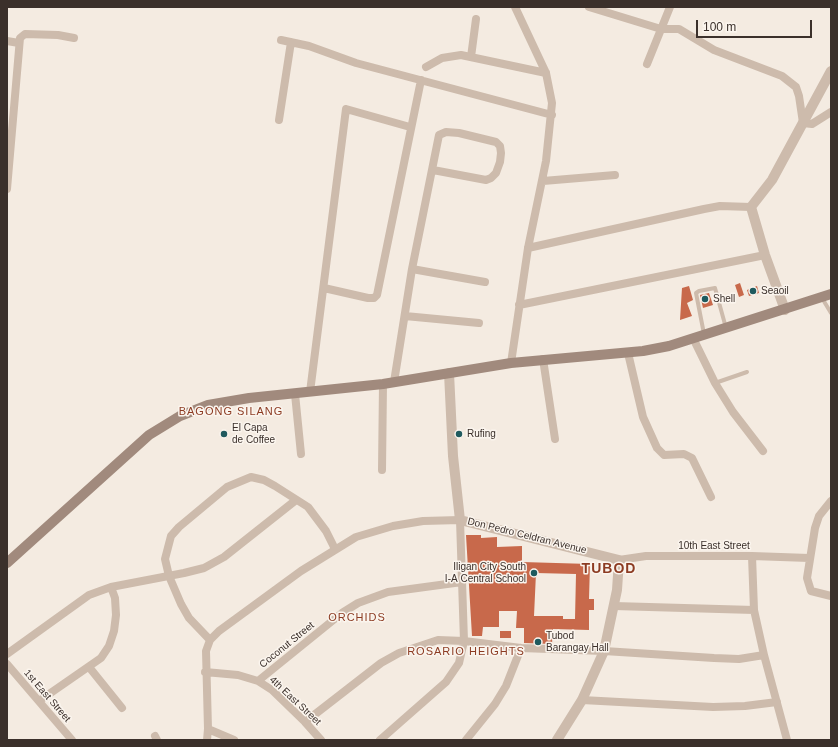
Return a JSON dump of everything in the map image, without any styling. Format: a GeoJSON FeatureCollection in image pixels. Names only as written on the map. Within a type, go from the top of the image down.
{"type":"FeatureCollection","features":[{"type":"Feature","properties":{"kind":"main road"},"geometry":{"type":"LineString","coordinates":[[7,563],[122,459],[164,424],[208,405],[243,399],[383,384],[511,363],[543,359],[628,353],[669,346],[826,296]]}},
{"type":"Feature","properties":{"kind":"street"},"geometry":{"type":"LineString","coordinates":[[511,363],[528,248],[543,181],[552,115],[551,92],[546,73],[516,7]]}},
{"type":"Feature","properties":{"kind":"street"},"geometry":{"type":"LineString","coordinates":[[589,7],[662,29],[679,29],[714,50],[761,67],[790,81],[796,87],[799,96],[803,123]]}},
{"type":"Feature","properties":{"kind":"street"},"geometry":{"type":"LineString","coordinates":[[647,64],[670,7]]}},
{"type":"Feature","properties":{"kind":"street"},"geometry":{"type":"LineString","coordinates":[[471,57],[476,19]]}},
{"type":"Feature","properties":{"kind":"street"},"geometry":{"type":"LineString","coordinates":[[7,189],[20,38],[25,34],[58,35],[74,38]]}},
{"type":"Feature","properties":{"kind":"street"},"geometry":{"type":"LineString","coordinates":[[281,40],[356,63],[552,115]]}},
{"type":"Feature","properties":{"kind":"street"},"geometry":{"type":"LineString","coordinates":[[7,41],[19,43]]}},
{"type":"Feature","properties":{"kind":"street"},"geometry":{"type":"LineString","coordinates":[[279,120],[291,42]]}},
{"type":"Feature","properties":{"kind":"street"},"geometry":{"type":"LineString","coordinates":[[426,67],[450,56],[461,55],[546,73]]}},
{"type":"Feature","properties":{"kind":"street"},"geometry":{"type":"LineString","coordinates":[[751,207],[772,180],[831,71]]}},
{"type":"Feature","properties":{"kind":"street"},"geometry":{"type":"LineString","coordinates":[[324,288],[368,298],[374,298],[377,295],[410,127],[421,80]]}},
{"type":"Feature","properties":{"kind":"street"},"geometry":{"type":"LineString","coordinates":[[310,392],[346,109],[410,127]]}},
{"type":"Feature","properties":{"kind":"street"},"geometry":{"type":"LineString","coordinates":[[803,123],[812,124],[831,112]]}},
{"type":"Feature","properties":{"kind":"street"},"geometry":{"type":"LineString","coordinates":[[394,382],[412,269],[439,135],[442,132],[458,133],[496,142],[500,146],[500,162],[496,173],[491,178],[486,180],[433,170]]}},
{"type":"Feature","properties":{"kind":"street"},"geometry":{"type":"LineString","coordinates":[[543,181],[615,175]]}},
{"type":"Feature","properties":{"kind":"street"},"geometry":{"type":"LineString","coordinates":[[528,248],[720,206],[751,207]]}},
{"type":"Feature","properties":{"kind":"street"},"geometry":{"type":"LineString","coordinates":[[751,207],[765,255],[785,310]]}},
{"type":"Feature","properties":{"kind":"street"},"geometry":{"type":"LineString","coordinates":[[519,305],[765,255]]}},
{"type":"Feature","properties":{"kind":"street"},"geometry":{"type":"LineString","coordinates":[[412,269],[485,282]]}},
{"type":"Feature","properties":{"kind":"street"},"geometry":{"type":"LineString","coordinates":[[405,316],[479,323]]}},
{"type":"Feature","properties":{"kind":"street"},"geometry":{"type":"LineString","coordinates":[[693,338],[715,382],[734,412],[763,452]]}},
{"type":"Feature","properties":{"kind":"street"},"geometry":{"type":"LineString","coordinates":[[628,353],[643,417],[657,448],[664,455],[684,454],[692,458],[711,497]]}},
{"type":"Feature","properties":{"kind":"street"},"geometry":{"type":"LineString","coordinates":[[543,359],[555,439]]}},
{"type":"Feature","properties":{"kind":"street","name":"Don Pedro Celdran Avenue"},"geometry":{"type":"LineString","coordinates":[[449,373],[453,456],[460,520],[619,560]]}},
{"type":"Feature","properties":{"kind":"street"},"geometry":{"type":"LineString","coordinates":[[382,470],[383,384]]}},
{"type":"Feature","properties":{"kind":"street"},"geometry":{"type":"LineString","coordinates":[[295,394],[301,454]]}},
{"type":"Feature","properties":{"kind":"street"},"geometry":{"type":"LineString","coordinates":[[210,640],[189,618],[181,604],[169,576],[165,559],[171,536],[179,527],[227,487],[251,477],[264,480],[308,508],[316,517],[335,549]]}},
{"type":"Feature","properties":{"kind":"street"},"geometry":{"type":"LineString","coordinates":[[7,654],[89,595],[111,587],[204,568],[224,557],[296,500]]}},
{"type":"Feature","properties":{"kind":"street"},"geometry":{"type":"LineString","coordinates":[[831,500],[819,516],[809,558],[807,578],[809,588],[814,592],[831,596]]}},
{"type":"Feature","properties":{"kind":"street"},"geometry":{"type":"LineString","coordinates":[[207,740],[208,729],[205,672],[206,651],[210,640],[300,571],[356,537],[374,530],[423,521],[460,520],[464,641],[459,663],[446,682],[380,740]]}},
{"type":"Feature","properties":{"kind":"street","name":"10th East Street"},"geometry":{"type":"LineString","coordinates":[[619,560],[646,556],[752,556],[809,558]]}},
{"type":"Feature","properties":{"kind":"street"},"geometry":{"type":"LineString","coordinates":[[752,556],[754,610],[764,655],[787,740]]}},
{"type":"Feature","properties":{"kind":"street"},"geometry":{"type":"LineString","coordinates":[[557,740],[582,700],[604,651],[619,576],[619,560]]}},
{"type":"Feature","properties":{"kind":"street","name":"Coconut Street"},"geometry":{"type":"LineString","coordinates":[[258,681],[342,613],[358,603],[388,592],[462,582]]}},
{"type":"Feature","properties":{"kind":"street"},"geometry":{"type":"LineString","coordinates":[[39,701],[101,658],[109,646],[114,632],[116,615],[115,598],[111,587]]}},
{"type":"Feature","properties":{"kind":"street"},"geometry":{"type":"LineString","coordinates":[[614,606],[754,610]]}},
{"type":"Feature","properties":{"kind":"street"},"geometry":{"type":"LineString","coordinates":[[305,722],[381,663],[399,653],[438,640],[464,641],[521,648],[604,651],[714,658],[739,659],[764,655]]}},
{"type":"Feature","properties":{"kind":"street"},"geometry":{"type":"LineString","coordinates":[[466,740],[495,704],[506,686],[521,648]]}},
{"type":"Feature","properties":{"kind":"street","name":"1st East Street"},"geometry":{"type":"LineString","coordinates":[[7,664],[72,740]]}},
{"type":"Feature","properties":{"kind":"street"},"geometry":{"type":"LineString","coordinates":[[89,667],[122,708]]}},
{"type":"Feature","properties":{"kind":"street","name":"4th East Street"},"geometry":{"type":"LineString","coordinates":[[205,672],[238,675],[258,681],[272,690],[305,722],[320,740]]}},
{"type":"Feature","properties":{"kind":"street"},"geometry":{"type":"LineString","coordinates":[[582,700],[713,707],[745,706],[777,702]]}},
{"type":"Feature","properties":{"kind":"street"},"geometry":{"type":"LineString","coordinates":[[208,729],[234,740]]}},
{"type":"Feature","properties":{"kind":"lane"},"geometry":{"type":"LineString","coordinates":[[704,335],[696,294],[699,291],[715,288],[726,328]]}},
{"type":"Feature","properties":{"kind":"lane"},"geometry":{"type":"LineString","coordinates":[[826,296],[831,314]]}},
{"type":"Feature","properties":{"kind":"lane"},"geometry":{"type":"LineString","coordinates":[[715,382],[747,372]]}},
{"type":"Feature","properties":{"kind":"building"},"geometry":{"type":"Polygon","coordinates":[[[740,283],[744,295],[739,297],[735,285],[740,283]]]}},
{"type":"Feature","properties":{"kind":"building"},"geometry":{"type":"Polygon","coordinates":[[[689,286],[693,300],[687,303],[692,316],[680,320],[682,288],[689,286]]]}},
{"type":"Feature","properties":{"kind":"building","name":"Seaoil"},"geometry":{"type":"Polygon","coordinates":[[[757,286],[759,293],[749,296],[747,290],[757,286]]]}},
{"type":"Feature","properties":{"kind":"building","name":"Shell"},"geometry":{"type":"Polygon","coordinates":[[[709,293],[713,305],[703,308],[700,295],[709,293]]]}},
{"type":"Feature","properties":{"kind":"building","name":"Iligan City South I-A Central School"},"geometry":{"type":"Polygon","coordinates":[[[466,535],[481,535],[481,538],[497,537],[497,547],[522,546],[522,562],[590,564],[589,599],[594,599],[594,610],[589,610],[589,630],[553,629],[552,644],[524,643],[524,628],[516,628],[517,611],[499,611],[499,627],[483,627],[482,636],[472,636],[466,535]],[[536,573],[534,616],[563,616],[563,619],[575,619],[576,574],[536,573]]]}},
{"type":"Feature","properties":{"kind":"building"},"geometry":{"type":"Polygon","coordinates":[[[500,631],[511,631],[511,638],[500,638],[500,631]]]}},
{"type":"Feature","properties":{"kind":"place","name":"Seaoil"},"geometry":{"type":"Point","coordinates":[753,291]}},
{"type":"Feature","properties":{"kind":"place","name":"Shell"},"geometry":{"type":"Point","coordinates":[705,299]}},
{"type":"Feature","properties":{"kind":"place","name":"El Capa de Coffee"},"geometry":{"type":"Point","coordinates":[224,434]}},
{"type":"Feature","properties":{"kind":"place","name":"Rufing"},"geometry":{"type":"Point","coordinates":[459,434]}},
{"type":"Feature","properties":{"kind":"place","name":"Iligan City South I-A Central School"},"geometry":{"type":"Point","coordinates":[534,573]}},
{"type":"Feature","properties":{"kind":"place","name":"Tubod Barangay Hall"},"geometry":{"type":"Point","coordinates":[538,642]}},
{"type":"Feature","properties":{"kind":"district","name":"BAGONG SILANG"},"geometry":{"type":"Point","coordinates":[231,412]}},
{"type":"Feature","properties":{"kind":"district","name":"TUBOD"},"geometry":{"type":"Point","coordinates":[609,569]}},
{"type":"Feature","properties":{"kind":"district","name":"ORCHIDS"},"geometry":{"type":"Point","coordinates":[357,618]}},
{"type":"Feature","properties":{"kind":"district","name":"ROSARIO HEIGHTS"},"geometry":{"type":"Point","coordinates":[466,652]}}]}
